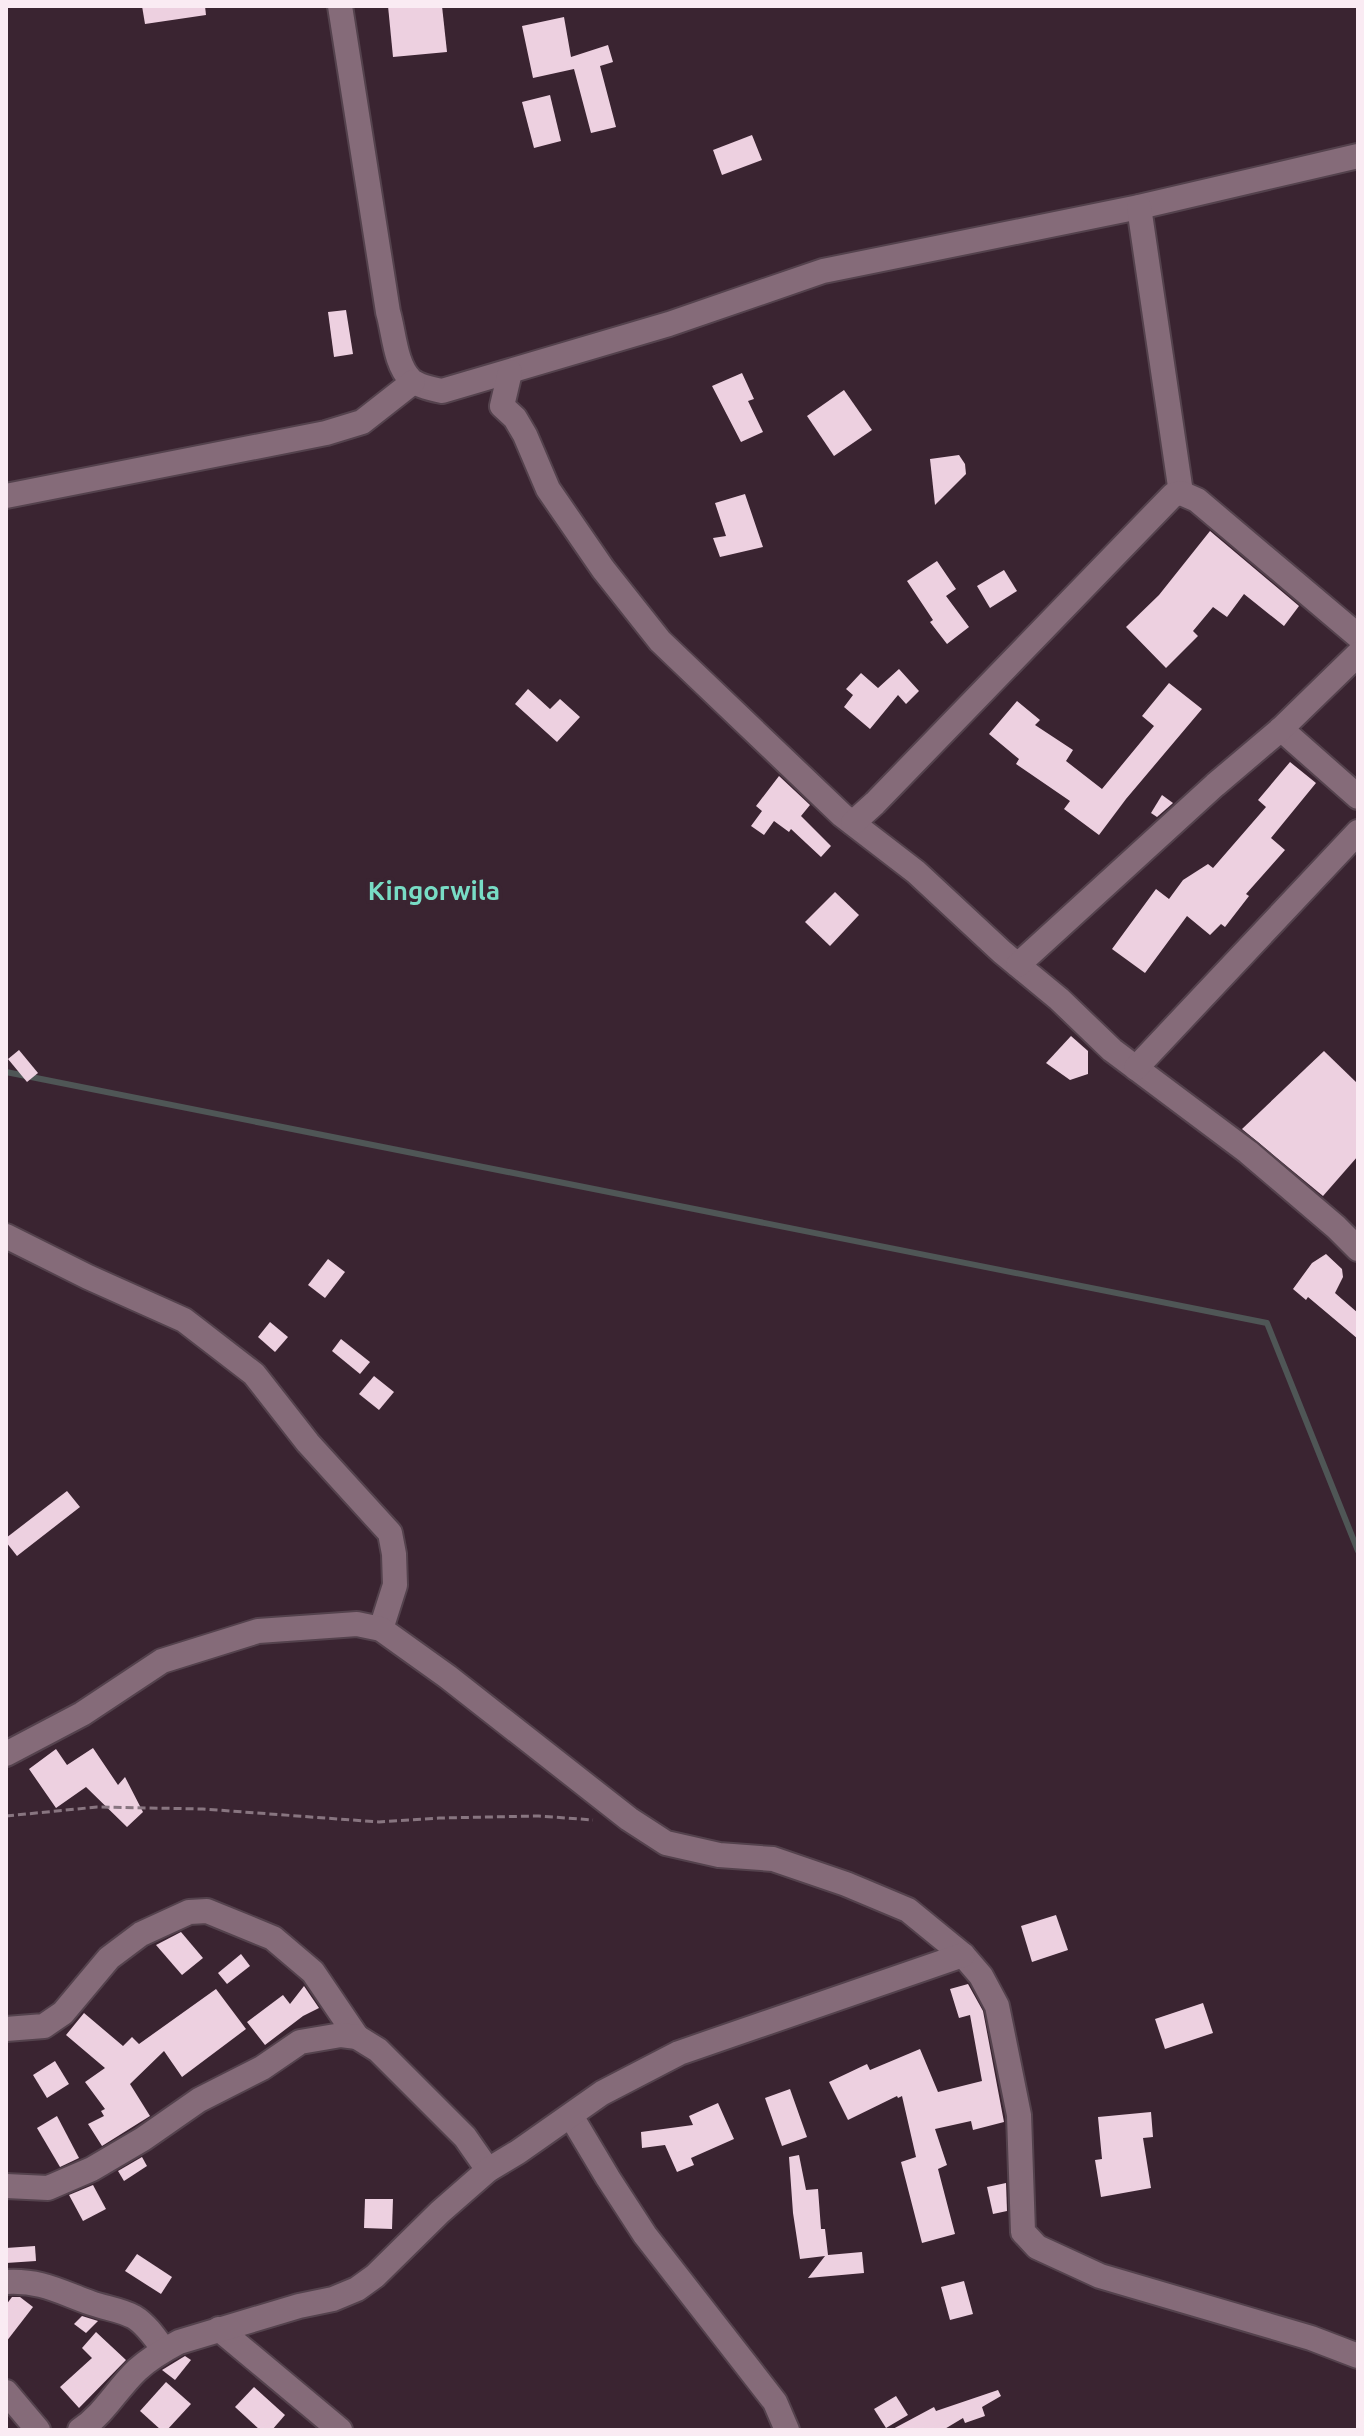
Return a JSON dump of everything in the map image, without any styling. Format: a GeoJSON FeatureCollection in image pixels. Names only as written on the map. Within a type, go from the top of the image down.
{"type":"FeatureCollection","features":[{"type":"Feature","properties":{"kind":"street"},"geometry":{"type":"LineString","coordinates":[[340,6],[388,312],[404,371],[413,382],[442,391],[669,324],[823,271],[1139,207],[1358,156]]}},
{"type":"Feature","properties":{"kind":"street"},"geometry":{"type":"LineString","coordinates":[[1139,207],[1181,493]]}},
{"type":"Feature","properties":{"kind":"street"},"geometry":{"type":"LineString","coordinates":[[510,372],[502,406],[515,418],[525,435],[548,489],[603,569],[660,641],[842,815],[916,872],[1112,1050],[1248,1152],[1358,1249]]}},
{"type":"Feature","properties":{"kind":"street"},"geometry":{"type":"LineString","coordinates":[[6,496],[326,433],[362,422],[413,382]]}},
{"type":"Feature","properties":{"kind":"street"},"geometry":{"type":"LineString","coordinates":[[853,823],[1099,574],[1166,500],[1181,493],[1197,500],[1358,636]]}},
{"type":"Feature","properties":{"kind":"street"},"geometry":{"type":"LineString","coordinates":[[1018,965],[1281,729],[1358,654]]}},
{"type":"Feature","properties":{"kind":"street"},"geometry":{"type":"LineString","coordinates":[[1281,729],[1358,797]]}},
{"type":"Feature","properties":{"kind":"street"},"geometry":{"type":"LineString","coordinates":[[1136,1068],[1358,832]]}},
{"type":"Feature","properties":{"kind":"street"},"geometry":{"type":"LineString","coordinates":[[6,1236],[184,1320],[254,1374],[308,1443],[390,1533],[395,1585],[381,1629]]}},
{"type":"Feature","properties":{"kind":"street"},"geometry":{"type":"LineString","coordinates":[[6,1754],[82,1714],[162,1661],[258,1631],[357,1624],[381,1629],[448,1677],[629,1819],[666,1843],[719,1855],[773,1859],[846,1884],[908,1910],[963,1955],[981,1976],[997,2006],[1019,2115],[1023,2232],[1037,2247],[1100,2276],[1311,2338],[1358,2356]]}},
{"type":"Feature","properties":{"kind":"street"},"geometry":{"type":"LineString","coordinates":[[6,2029],[44,2026],[63,2013],[109,1958],[141,1934],[189,1912],[207,1911],[273,1938],[313,1972],[357,2037],[378,2050],[435,2106],[465,2137],[488,2170]]}},
{"type":"Feature","properties":{"kind":"street"},"geometry":{"type":"LineString","coordinates":[[80,2430],[117,2395],[135,2371],[179,2342],[299,2306],[333,2299],[357,2289],[375,2276],[488,2170],[602,2093],[679,2053],[963,1955]]}},
{"type":"Feature","properties":{"kind":"street"},"geometry":{"type":"LineString","coordinates":[[6,2186],[48,2188],[92,2169],[143,2139],[199,2100],[262,2068],[300,2042],[341,2035],[357,2037]]}},
{"type":"Feature","properties":{"kind":"street"},"geometry":{"type":"LineString","coordinates":[[571,2116],[645,2235],[775,2402],[787,2430]]}},
{"type":"Feature","properties":{"kind":"street"},"geometry":{"type":"LineString","coordinates":[[6,2282],[25,2281],[52,2286],[134,2317],[164,2350]]}},
{"type":"Feature","properties":{"kind":"street"},"geometry":{"type":"LineString","coordinates":[[219,2329],[340,2430]]}},
{"type":"Feature","properties":{"kind":"street"},"geometry":{"type":"LineString","coordinates":[[6,2392],[38,2430]]}},
{"type":"Feature","properties":{"kind":"path"},"geometry":{"type":"LineString","coordinates":[[6,1816],[97,1807],[203,1809],[379,1822],[539,1816],[585,1820],[629,1819]]}},
{"type":"Feature","properties":{"kind":"building"},"geometry":{"type":"Polygon","coordinates":[[[142,6],[205,6],[206,15],[145,24],[142,6]]]}},
{"type":"Feature","properties":{"kind":"building"},"geometry":{"type":"Polygon","coordinates":[[[388,6],[442,6],[447,52],[393,57],[388,6]]]}},
{"type":"Feature","properties":{"kind":"building"},"geometry":{"type":"Polygon","coordinates":[[[564,17],[571,57],[608,45],[613,62],[600,66],[616,127],[591,133],[574,69],[533,78],[522,26],[564,17]]]}},
{"type":"Feature","properties":{"kind":"building"},"geometry":{"type":"Polygon","coordinates":[[[550,95],[561,141],[534,148],[522,102],[550,95]]]}},
{"type":"Feature","properties":{"kind":"building"},"geometry":{"type":"Polygon","coordinates":[[[752,135],[762,160],[722,175],[713,150],[752,135]]]}},
{"type":"Feature","properties":{"kind":"building"},"geometry":{"type":"Polygon","coordinates":[[[346,310],[353,354],[334,357],[328,312],[346,310]]]}},
{"type":"Feature","properties":{"kind":"building"},"geometry":{"type":"Polygon","coordinates":[[[742,373],[754,399],[748,401],[763,432],[741,442],[712,386],[742,373]]]}},
{"type":"Feature","properties":{"kind":"building"},"geometry":{"type":"Polygon","coordinates":[[[844,390],[872,430],[834,456],[807,416],[844,390]]]}},
{"type":"Feature","properties":{"kind":"building"},"geometry":{"type":"Polygon","coordinates":[[[959,455],[965,464],[966,474],[935,505],[930,459],[959,455]]]}},
{"type":"Feature","properties":{"kind":"building"},"geometry":{"type":"Polygon","coordinates":[[[745,494],[763,547],[720,557],[713,538],[726,536],[715,503],[745,494]]]}},
{"type":"Feature","properties":{"kind":"building"},"geometry":{"type":"Polygon","coordinates":[[[1210,531],[1299,606],[1284,626],[1244,594],[1227,617],[1213,607],[1193,631],[1198,636],[1166,668],[1126,627],[1159,595],[1210,531]]]}},
{"type":"Feature","properties":{"kind":"building"},"geometry":{"type":"Polygon","coordinates":[[[937,561],[956,589],[946,596],[969,627],[947,644],[930,622],[933,620],[907,581],[937,561]]]}},
{"type":"Feature","properties":{"kind":"building"},"geometry":{"type":"Polygon","coordinates":[[[1004,570],[1017,591],[990,608],[977,586],[1004,570]]]}},
{"type":"Feature","properties":{"kind":"building"},"geometry":{"type":"Polygon","coordinates":[[[899,669],[919,691],[906,704],[898,695],[870,729],[844,707],[853,695],[846,689],[861,673],[878,688],[899,669]]]}},
{"type":"Feature","properties":{"kind":"building"},"geometry":{"type":"Polygon","coordinates":[[[1169,683],[1202,709],[1099,835],[1064,809],[1070,801],[1016,764],[1019,759],[989,734],[1017,701],[1040,720],[1035,725],[1073,750],[1066,761],[1102,789],[1154,726],[1142,716],[1169,683]]]}},
{"type":"Feature","properties":{"kind":"building"},"geometry":{"type":"Polygon","coordinates":[[[528,689],[550,709],[560,699],[580,717],[557,742],[515,704],[528,689]]]}},
{"type":"Feature","properties":{"kind":"building"},"geometry":{"type":"Polygon","coordinates":[[[1290,762],[1316,783],[1271,838],[1285,850],[1246,894],[1249,896],[1225,927],[1221,924],[1210,935],[1187,916],[1145,973],[1112,949],[1156,889],[1169,899],[1183,880],[1208,864],[1213,868],[1266,807],[1258,800],[1290,762]]]}},
{"type":"Feature","properties":{"kind":"building"},"geometry":{"type":"Polygon","coordinates":[[[779,776],[810,805],[801,816],[831,846],[821,857],[791,829],[789,832],[774,821],[764,835],[751,826],[762,811],[756,806],[779,776]]]}},
{"type":"Feature","properties":{"kind":"building"},"geometry":{"type":"Polygon","coordinates":[[[1162,795],[1173,803],[1157,817],[1151,813],[1162,795]]]}},
{"type":"Feature","properties":{"kind":"building"},"geometry":{"type":"Polygon","coordinates":[[[835,892],[859,915],[830,946],[805,922],[835,892]]]}},
{"type":"Feature","properties":{"kind":"building"},"geometry":{"type":"Polygon","coordinates":[[[1071,1036],[1088,1051],[1088,1074],[1070,1080],[1046,1063],[1071,1036]]]}},
{"type":"Feature","properties":{"kind":"building"},"geometry":{"type":"Polygon","coordinates":[[[19,1050],[38,1073],[27,1082],[8,1059],[19,1050]]]}},
{"type":"Feature","properties":{"kind":"building"},"geometry":{"type":"Polygon","coordinates":[[[1324,1051],[1358,1084],[1358,1156],[1323,1196],[1242,1129],[1324,1051]]]}},
{"type":"Feature","properties":{"kind":"building"},"geometry":{"type":"Polygon","coordinates":[[[1326,1254],[1342,1269],[1343,1277],[1335,1293],[1358,1313],[1358,1339],[1308,1297],[1306,1300],[1293,1289],[1312,1263],[1326,1254]]]}},
{"type":"Feature","properties":{"kind":"building"},"geometry":{"type":"Polygon","coordinates":[[[328,1259],[345,1272],[325,1298],[308,1285],[328,1259]]]}},
{"type":"Feature","properties":{"kind":"building"},"geometry":{"type":"Polygon","coordinates":[[[270,1322],[288,1337],[275,1352],[258,1337],[270,1322]]]}},
{"type":"Feature","properties":{"kind":"building"},"geometry":{"type":"Polygon","coordinates":[[[341,1339],[370,1362],[360,1374],[332,1351],[341,1339]]]}},
{"type":"Feature","properties":{"kind":"building"},"geometry":{"type":"Polygon","coordinates":[[[374,1376],[394,1392],[379,1410],[359,1394],[374,1376]]]}},
{"type":"Feature","properties":{"kind":"building"},"geometry":{"type":"Polygon","coordinates":[[[67,1491],[80,1507],[17,1556],[6,1538],[67,1491]]]}},
{"type":"Feature","properties":{"kind":"building"},"geometry":{"type":"Polygon","coordinates":[[[93,1748],[118,1785],[125,1777],[143,1812],[127,1827],[86,1787],[56,1808],[29,1769],[56,1749],[67,1765],[93,1748]]]}},
{"type":"Feature","properties":{"kind":"building"},"geometry":{"type":"Polygon","coordinates":[[[1056,1915],[1068,1950],[1032,1962],[1021,1926],[1056,1915]]]}},
{"type":"Feature","properties":{"kind":"building"},"geometry":{"type":"Polygon","coordinates":[[[181,1932],[203,1958],[182,1975],[156,1945],[181,1932]]]}},
{"type":"Feature","properties":{"kind":"building"},"geometry":{"type":"Polygon","coordinates":[[[241,1954],[250,1966],[227,1984],[218,1973],[241,1954]]]}},
{"type":"Feature","properties":{"kind":"building"},"geometry":{"type":"Polygon","coordinates":[[[968,1984],[983,2011],[1004,2122],[973,2130],[971,2121],[935,2129],[947,2165],[938,2169],[955,2234],[922,2243],[901,2162],[916,2157],[902,2096],[848,2120],[829,2082],[867,2064],[870,2070],[920,2049],[938,2092],[982,2081],[970,2015],[959,2018],[950,1989],[968,1984]]]}},
{"type":"Feature","properties":{"kind":"building"},"geometry":{"type":"Polygon","coordinates":[[[304,1986],[319,2008],[303,2016],[265,2045],[247,2022],[283,1995],[290,2004],[304,1986]]]}},
{"type":"Feature","properties":{"kind":"building"},"geometry":{"type":"Polygon","coordinates":[[[216,1989],[246,2029],[182,2077],[164,2051],[130,2084],[150,2116],[102,2146],[88,2124],[104,2116],[101,2111],[105,2109],[85,2082],[105,2068],[66,2035],[84,2013],[123,2046],[132,2037],[139,2044],[216,1989]]]}},
{"type":"Feature","properties":{"kind":"building"},"geometry":{"type":"Polygon","coordinates":[[[1203,2003],[1213,2033],[1165,2049],[1155,2019],[1203,2003]]]}},
{"type":"Feature","properties":{"kind":"building"},"geometry":{"type":"Polygon","coordinates":[[[55,2061],[69,2084],[47,2098],[33,2075],[55,2061]]]}},
{"type":"Feature","properties":{"kind":"building"},"geometry":{"type":"Polygon","coordinates":[[[790,2089],[807,2137],[782,2146],[765,2098],[790,2089]]]}},
{"type":"Feature","properties":{"kind":"building"},"geometry":{"type":"Polygon","coordinates":[[[718,2103],[734,2139],[691,2158],[694,2165],[677,2172],[665,2145],[642,2148],[641,2132],[693,2125],[689,2116],[718,2103]]]}},
{"type":"Feature","properties":{"kind":"building"},"geometry":{"type":"Polygon","coordinates":[[[1151,2112],[1153,2137],[1143,2138],[1151,2188],[1101,2197],[1095,2160],[1102,2159],[1098,2117],[1151,2112]]]}},
{"type":"Feature","properties":{"kind":"building"},"geometry":{"type":"Polygon","coordinates":[[[57,2116],[79,2158],[60,2167],[37,2128],[57,2116]]]}},
{"type":"Feature","properties":{"kind":"building"},"geometry":{"type":"Polygon","coordinates":[[[799,2155],[806,2190],[818,2189],[821,2229],[825,2229],[828,2255],[862,2252],[864,2273],[808,2278],[825,2256],[800,2259],[789,2157],[799,2155]]]}},
{"type":"Feature","properties":{"kind":"building"},"geometry":{"type":"Polygon","coordinates":[[[142,2157],[147,2166],[124,2181],[118,2171],[142,2157]]]}},
{"type":"Feature","properties":{"kind":"building"},"geometry":{"type":"Polygon","coordinates":[[[1006,2183],[1007,2211],[993,2214],[987,2187],[1006,2183]]]}},
{"type":"Feature","properties":{"kind":"building"},"geometry":{"type":"Polygon","coordinates":[[[93,2185],[106,2209],[83,2221],[69,2195],[93,2185]]]}},
{"type":"Feature","properties":{"kind":"building"},"geometry":{"type":"Polygon","coordinates":[[[365,2199],[393,2199],[392,2229],[364,2228],[365,2199]]]}},
{"type":"Feature","properties":{"kind":"building"},"geometry":{"type":"Polygon","coordinates":[[[35,2246],[36,2261],[6,2263],[6,2248],[35,2246]]]}},
{"type":"Feature","properties":{"kind":"building"},"geometry":{"type":"Polygon","coordinates":[[[137,2254],[172,2277],[161,2294],[125,2271],[137,2254]]]}},
{"type":"Feature","properties":{"kind":"building"},"geometry":{"type":"Polygon","coordinates":[[[964,2281],[973,2314],[950,2320],[941,2287],[964,2281]]]}},
{"type":"Feature","properties":{"kind":"building"},"geometry":{"type":"Polygon","coordinates":[[[12,2297],[20,2297],[33,2307],[6,2342],[6,2305],[12,2297]]]}},
{"type":"Feature","properties":{"kind":"building"},"geometry":{"type":"Polygon","coordinates":[[[82,2316],[98,2321],[86,2333],[74,2324],[82,2316]]]}},
{"type":"Feature","properties":{"kind":"building"},"geometry":{"type":"Polygon","coordinates":[[[96,2332],[126,2360],[79,2408],[60,2387],[92,2358],[82,2348],[96,2332]]]}},
{"type":"Feature","properties":{"kind":"building"},"geometry":{"type":"Polygon","coordinates":[[[185,2356],[191,2360],[175,2380],[162,2370],[185,2356]]]}},
{"type":"Feature","properties":{"kind":"building"},"geometry":{"type":"Polygon","coordinates":[[[166,2382],[191,2404],[167,2430],[161,2430],[140,2411],[166,2382]]]}},
{"type":"Feature","properties":{"kind":"building"},"geometry":{"type":"Polygon","coordinates":[[[254,2387],[285,2415],[272,2430],[260,2430],[235,2407],[254,2387]]]}},
{"type":"Feature","properties":{"kind":"building"},"geometry":{"type":"Polygon","coordinates":[[[998,2390],[1001,2396],[982,2407],[985,2416],[965,2423],[963,2418],[943,2430],[891,2430],[934,2407],[936,2411],[998,2390]]]}},
{"type":"Feature","properties":{"kind":"building"},"geometry":{"type":"Polygon","coordinates":[[[896,2396],[908,2415],[886,2428],[874,2409],[896,2396]]]}},
{"type":"Feature","properties":{"kind":"waterway"},"geometry":{"type":"LineString","coordinates":[[6,1072],[1267,1323],[1358,1551]]}},
{"type":"Feature","properties":{"kind":"district","name":"Kingorwila"},"geometry":{"type":"Point","coordinates":[434,891]}}]}
